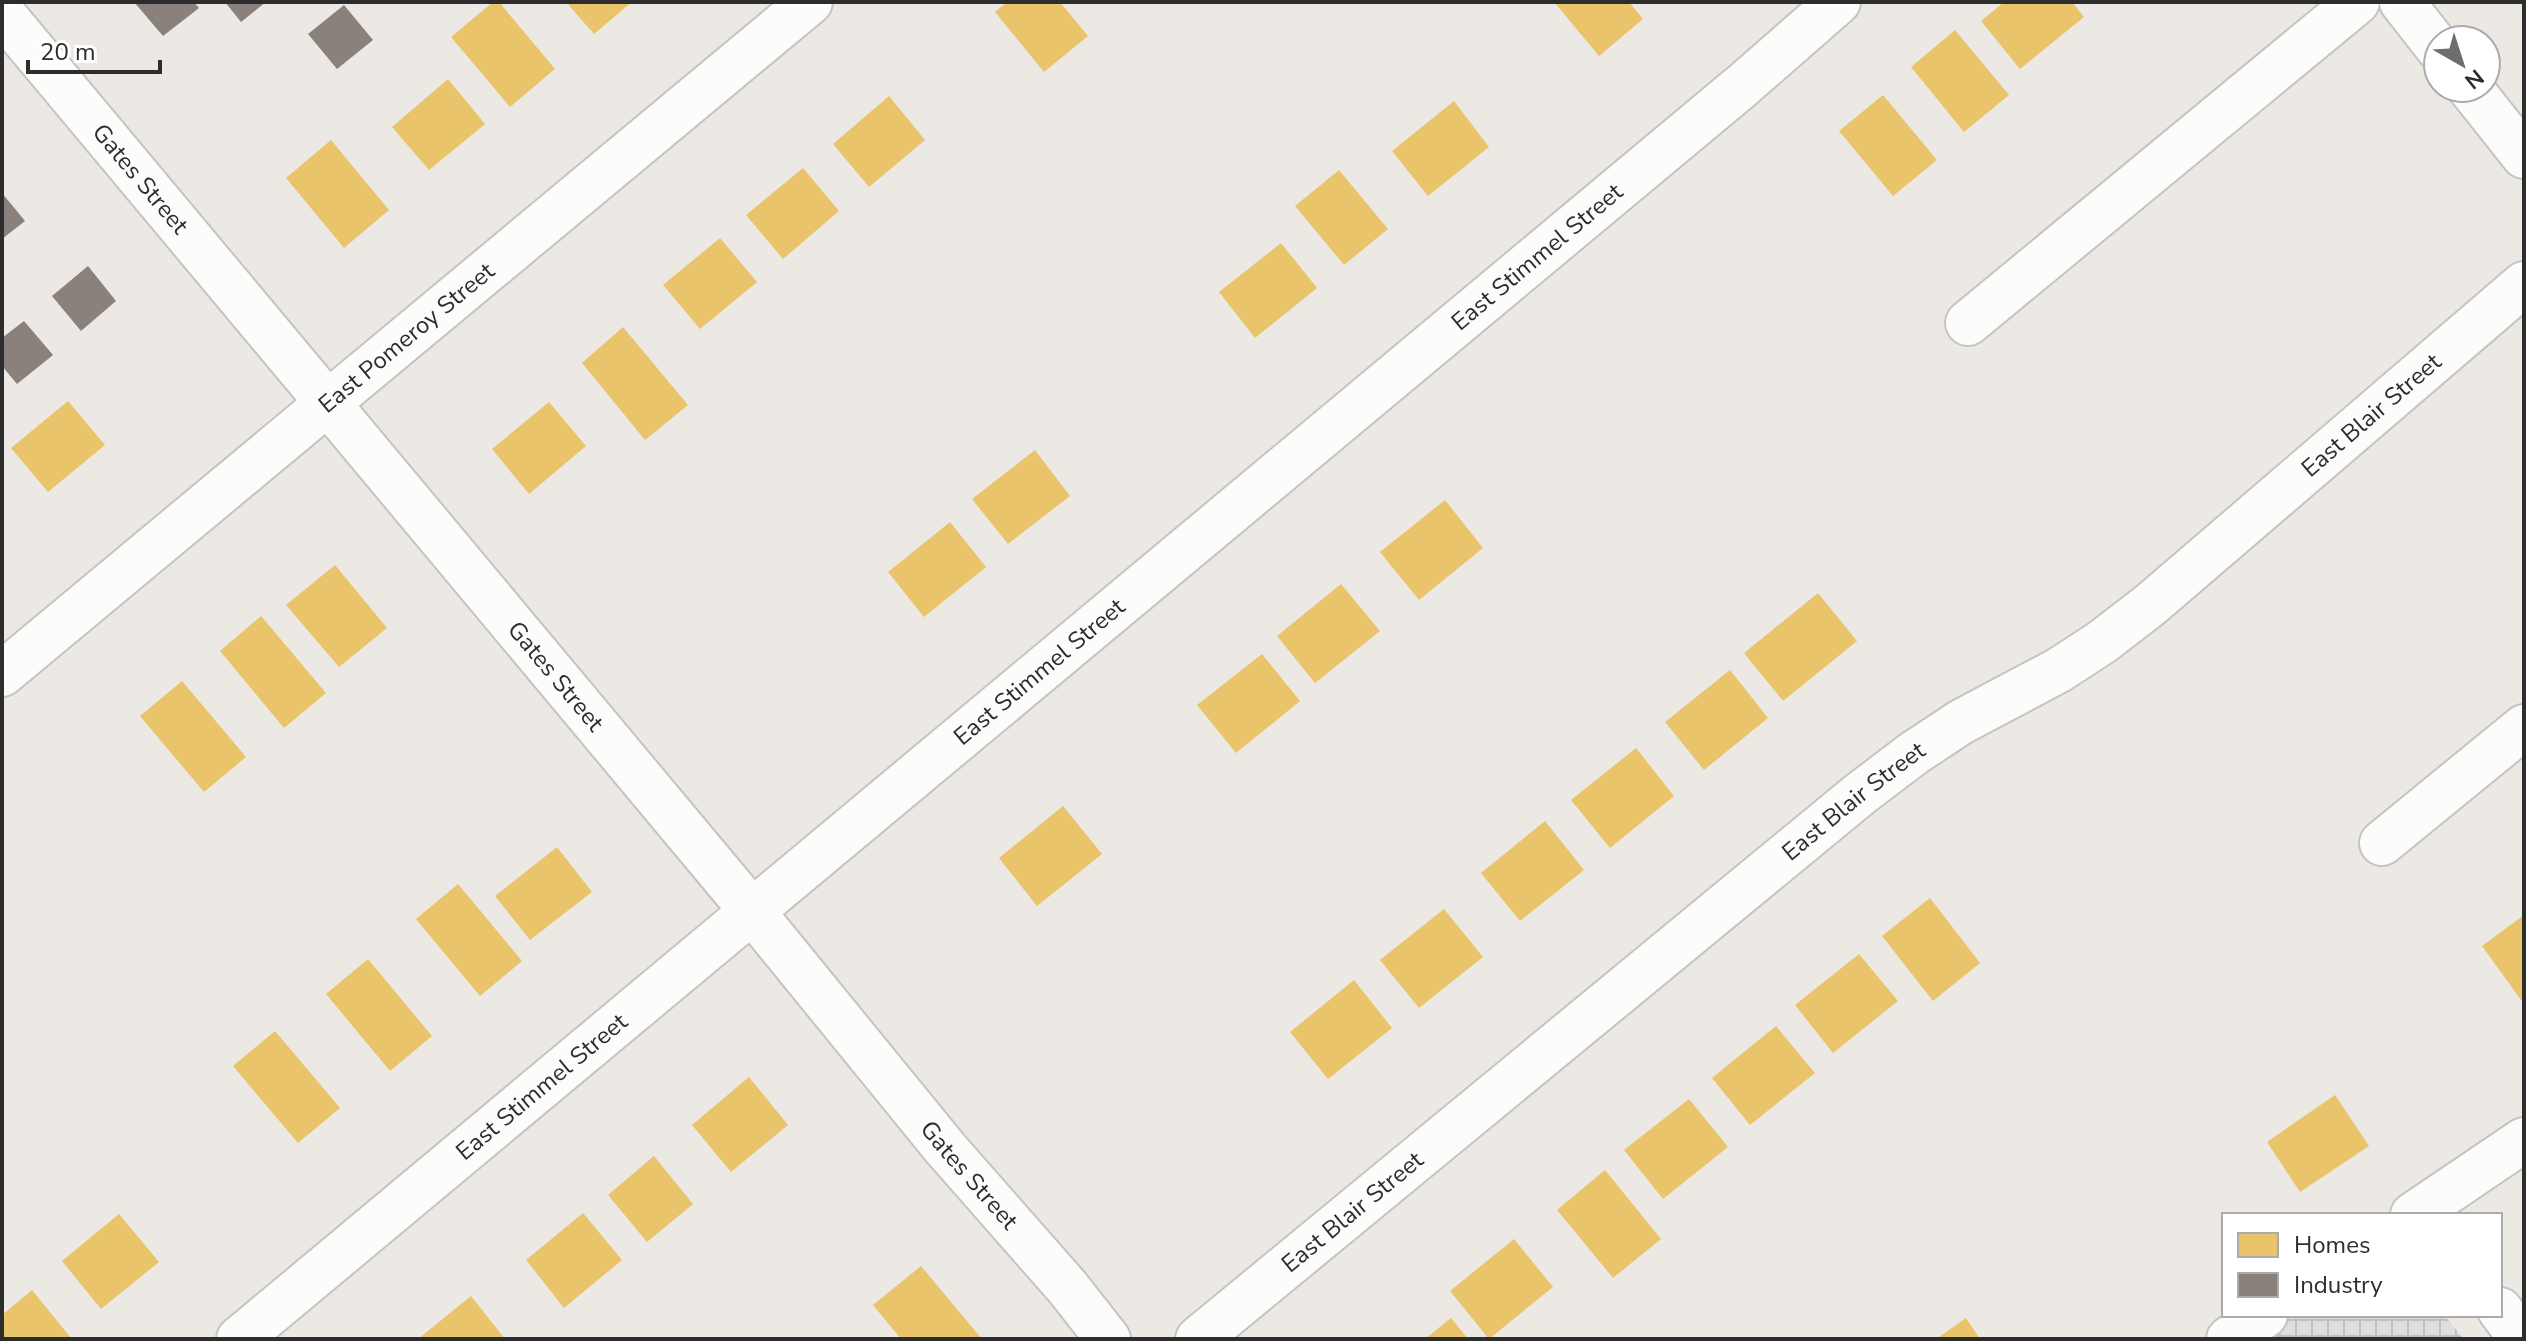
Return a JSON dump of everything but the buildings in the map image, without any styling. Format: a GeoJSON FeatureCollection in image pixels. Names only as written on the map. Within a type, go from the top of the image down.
{"type":"FeatureCollection","features":[{"type":"Feature","properties":{"kind":"street","name":"East Pomeroy Street"},"geometry":{"type":"LineString","coordinates":[[2,674],[810,2]]}},
{"type":"Feature","properties":{"kind":"street","name":"East Stimmel Street"},"geometry":{"type":"LineString","coordinates":[[239,1339],[1706,116],[1838,2]]}},
{"type":"Feature","properties":{"kind":"street"},"geometry":{"type":"LineString","coordinates":[[1968,323],[2357,2]]}},
{"type":"Feature","properties":{"kind":"street"},"geometry":{"type":"LineString","coordinates":[[2402,2],[2422,28]]}},
{"type":"Feature","properties":{"kind":"street","name":"Gates Street"},"geometry":{"type":"LineString","coordinates":[[2,13],[751,910],[945,1148],[1068,1288],[1108,1339]]}},
{"type":"Feature","properties":{"kind":"street"},"geometry":{"type":"LineString","coordinates":[[2483,104],[2524,156]]}},
{"type":"Feature","properties":{"kind":"street","name":"East Blair Street"},"geometry":{"type":"LineString","coordinates":[[1198,1339],[1860,794],[1961,722],[2070,663],[2150,605],[2524,284]]}},
{"type":"Feature","properties":{"kind":"street"},"geometry":{"type":"LineString","coordinates":[[2382,843],[2524,727]]}},
{"type":"Feature","properties":{"kind":"street"},"geometry":{"type":"LineString","coordinates":[[2421,1213],[2524,1140]]}},
{"type":"Feature","properties":{"kind":"street"},"geometry":{"type":"LineString","coordinates":[[2502,1313],[2522,1339]]}},
{"type":"Feature","properties":{"kind":"street"},"geometry":{"type":"LineString","coordinates":[[2229,1339],[2262,1317]]}},
{"type":"Feature","properties":{"kind":"shaded area"},"geometry":{"type":"Polygon","coordinates":[[[2290,1317],[2446,1317],[2463,1339],[2258,1339],[2290,1317]]]}}]}
